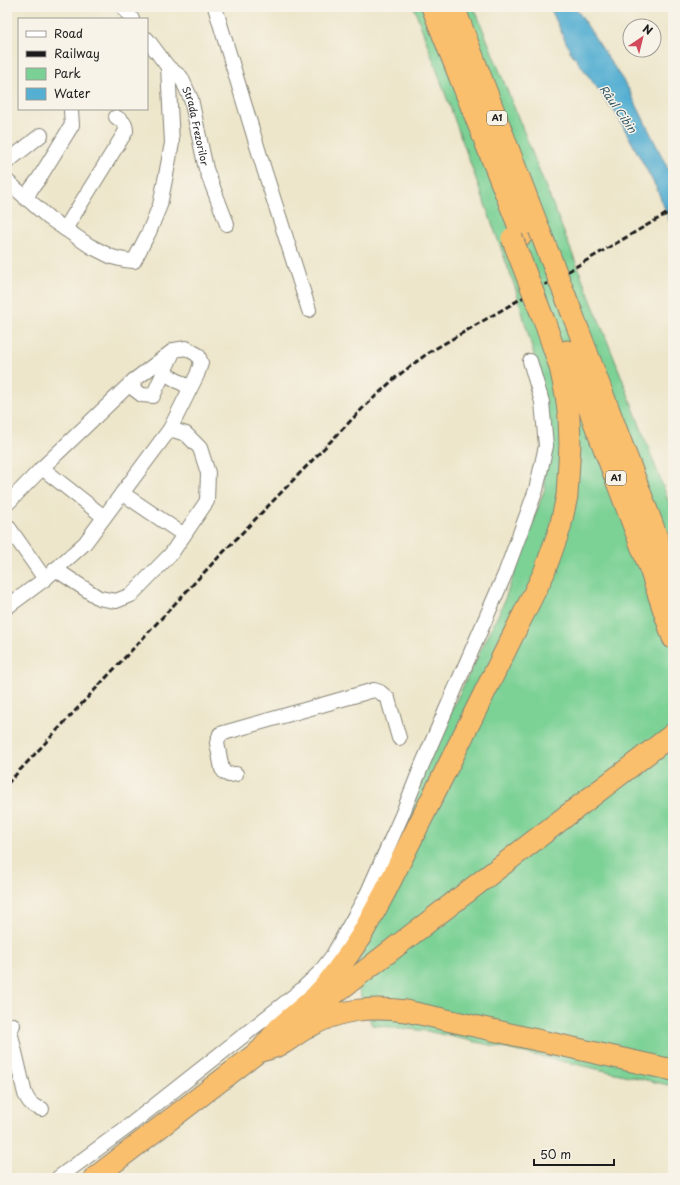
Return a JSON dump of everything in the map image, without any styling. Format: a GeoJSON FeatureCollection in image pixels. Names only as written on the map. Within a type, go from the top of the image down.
{"type":"FeatureCollection","features":[{"type":"Feature","properties":{"kind":"highway","name":"A1"},"geometry":{"type":"LineString","coordinates":[[432,7],[456,68],[530,232],[563,316],[650,518],[673,584]]}},
{"type":"Feature","properties":{"kind":"highway","name":"A1"},"geometry":{"type":"LineString","coordinates":[[456,11],[530,232]]}},
{"type":"Feature","properties":{"kind":"highway"},"geometry":{"type":"LineString","coordinates":[[530,232],[563,316],[673,555]]}},
{"type":"Feature","properties":{"kind":"highway","name":"A1"},"geometry":{"type":"LineString","coordinates":[[563,316],[673,638]]}},
{"type":"Feature","properties":{"kind":"highway"},"geometry":{"type":"LineString","coordinates":[[260,1051],[279,1028],[326,985],[361,936],[385,892],[544,573],[560,528],[567,496],[570,445],[569,418],[566,394],[560,367],[563,316]]}},
{"type":"Feature","properties":{"kind":"highway"},"geometry":{"type":"LineString","coordinates":[[94,1178],[673,734]]}},
{"type":"Feature","properties":{"kind":"highway"},"geometry":{"type":"LineString","coordinates":[[260,1051],[284,1043],[317,1022],[344,1012],[359,1009],[390,1009],[673,1070]]}},
{"type":"Feature","properties":{"kind":"street"},"geometry":{"type":"LineString","coordinates":[[215,7],[264,169],[309,310]]}},
{"type":"Feature","properties":{"kind":"street","name":"Strada Frezorilor"},"geometry":{"type":"LineString","coordinates":[[148,40],[168,67],[181,77],[191,99],[206,168],[226,224]]}},
{"type":"Feature","properties":{"kind":"street"},"geometry":{"type":"LineString","coordinates":[[7,181],[49,218],[90,246],[112,257],[134,261],[149,232],[160,205],[172,143],[168,67]]}},
{"type":"Feature","properties":{"kind":"street"},"geometry":{"type":"LineString","coordinates":[[26,199],[31,188],[38,180],[72,125],[70,111]]}},
{"type":"Feature","properties":{"kind":"street"},"geometry":{"type":"LineString","coordinates":[[65,229],[126,131],[126,126],[116,117]]}},
{"type":"Feature","properties":{"kind":"street"},"geometry":{"type":"LineString","coordinates":[[7,162],[41,135]]}},
{"type":"Feature","properties":{"kind":"street"},"geometry":{"type":"LineString","coordinates":[[7,504],[42,468],[133,382],[174,350],[186,348],[198,355],[201,363],[197,375],[170,429],[104,517],[84,543],[45,579],[7,607]]}},
{"type":"Feature","properties":{"kind":"street"},"geometry":{"type":"LineString","coordinates":[[133,382],[134,389],[142,395],[153,396],[174,350]]}},
{"type":"Feature","properties":{"kind":"street"},"geometry":{"type":"LineString","coordinates":[[58,1178],[130,1125],[300,991],[333,955],[346,933],[367,894],[402,815],[422,764],[505,574],[536,490],[546,446],[542,402],[530,361]]}},
{"type":"Feature","properties":{"kind":"street"},"geometry":{"type":"LineString","coordinates":[[164,373],[190,388]]}},
{"type":"Feature","properties":{"kind":"street"},"geometry":{"type":"LineString","coordinates":[[55,569],[99,598],[116,601],[131,595],[171,554],[207,501],[208,473],[200,448],[186,434],[170,429]]}},
{"type":"Feature","properties":{"kind":"street"},"geometry":{"type":"LineString","coordinates":[[42,468],[104,517]]}},
{"type":"Feature","properties":{"kind":"street"},"geometry":{"type":"LineString","coordinates":[[122,493],[184,535]]}},
{"type":"Feature","properties":{"kind":"street"},"geometry":{"type":"LineString","coordinates":[[7,525],[45,579]]}},
{"type":"Feature","properties":{"kind":"street"},"geometry":{"type":"LineString","coordinates":[[236,774],[229,775],[222,769],[217,742],[220,734],[374,690],[380,692],[388,698],[399,738]]}},
{"type":"Feature","properties":{"kind":"street"},"geometry":{"type":"LineString","coordinates":[[13,1025],[10,1031],[25,1094],[33,1107],[42,1109]]}},
{"type":"Feature","properties":{"kind":"green space"},"geometry":{"type":"Polygon","coordinates":[[[414,7],[474,7],[620,373],[673,513],[673,1086],[427,1031],[372,1025],[339,939],[502,607],[545,488],[539,373],[516,290],[414,7]]]}},
{"type":"Feature","properties":{"kind":"water","name":"Râul Cibin"},"geometry":{"type":"Polygon","coordinates":[[[550,7],[575,7],[628,88],[673,179],[673,230],[657,189],[617,115],[570,51],[550,7]]]}},
{"type":"Feature","properties":{"kind":"railway"},"geometry":{"type":"LineString","coordinates":[[7,784],[211,565],[362,409],[395,378],[428,353],[673,210]]}}]}
